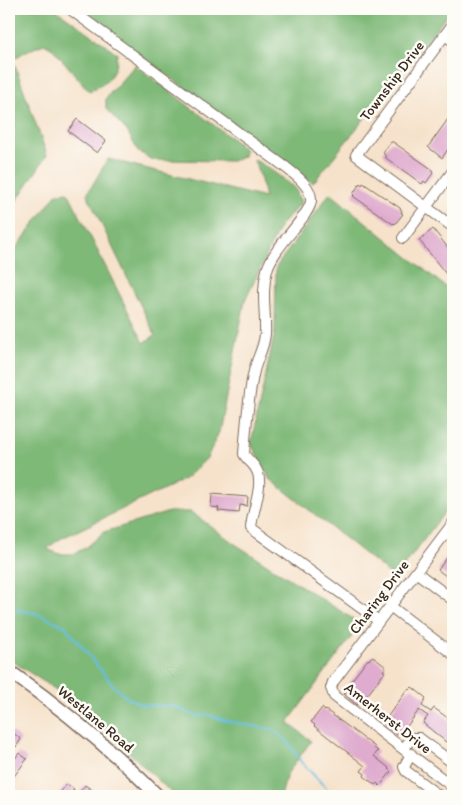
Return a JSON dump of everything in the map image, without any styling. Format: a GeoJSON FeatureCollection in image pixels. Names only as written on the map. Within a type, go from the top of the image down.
{"type":"FeatureCollection","features":[{"type":"Feature","properties":{"kind":"main road","name":"Westlane Road"},"geometry":{"type":"LineString","coordinates":[[9,672],[88,730],[158,796]]}},
{"type":"Feature","properties":{"kind":"street"},"geometry":{"type":"LineString","coordinates":[[70,9],[300,178],[309,192],[312,200],[309,208],[276,250],[266,275],[263,299],[265,334],[254,370],[244,454],[246,459],[257,470],[259,478],[251,528],[379,621]]}},
{"type":"Feature","properties":{"kind":"street","name":"Township Drive"},"geometry":{"type":"LineString","coordinates":[[426,208],[356,156],[449,38],[453,24]]}},
{"type":"Feature","properties":{"kind":"street"},"geometry":{"type":"LineString","coordinates":[[403,238],[453,171]]}},
{"type":"Feature","properties":{"kind":"street"},"geometry":{"type":"LineString","coordinates":[[426,208],[453,227]]}},
{"type":"Feature","properties":{"kind":"street","name":"Charing Drive"},"geometry":{"type":"LineString","coordinates":[[331,689],[332,682],[453,523]]}},
{"type":"Feature","properties":{"kind":"street"},"geometry":{"type":"LineString","coordinates":[[416,572],[453,600]]}},
{"type":"Feature","properties":{"kind":"street"},"geometry":{"type":"LineString","coordinates":[[390,606],[453,654]]}},
{"type":"Feature","properties":{"kind":"street","name":"Amerherst Drive"},"geometry":{"type":"LineString","coordinates":[[331,689],[334,696],[453,787]]}},
{"type":"Feature","properties":{"kind":"street"},"geometry":{"type":"LineString","coordinates":[[439,796],[406,771],[404,767],[412,738],[419,738],[453,763]]}},
{"type":"Feature","properties":{"kind":"green space"},"geometry":{"type":"Polygon","coordinates":[[[9,9],[55,9],[117,53],[115,67],[110,77],[101,85],[89,91],[53,49],[44,44],[24,52],[13,60],[47,155],[9,212],[9,9]]]}},
{"type":"Feature","properties":{"kind":"green space"},"geometry":{"type":"Polygon","coordinates":[[[78,9],[452,9],[313,183],[78,9]]]}},
{"type":"Feature","properties":{"kind":"green space"},"geometry":{"type":"Polygon","coordinates":[[[135,65],[240,145],[245,150],[244,156],[232,161],[152,160],[138,151],[127,131],[106,109],[106,98],[135,65]]]}},
{"type":"Feature","properties":{"kind":"green space"},"geometry":{"type":"Polygon","coordinates":[[[108,159],[265,198],[254,160],[291,185],[301,203],[280,226],[245,301],[219,432],[207,458],[187,478],[58,540],[47,549],[59,554],[73,554],[87,547],[104,532],[169,512],[191,512],[235,544],[361,624],[288,722],[311,741],[287,774],[281,796],[175,796],[78,704],[9,659],[9,258],[57,193],[68,192],[144,343],[155,335],[87,194],[108,159]]]}},
{"type":"Feature","properties":{"kind":"green space"},"geometry":{"type":"Polygon","coordinates":[[[330,193],[453,293],[453,501],[395,578],[269,478],[251,443],[275,332],[276,267],[330,193]]]}},
{"type":"Feature","properties":{"kind":"building"},"geometry":{"type":"Polygon","coordinates":[[[453,112],[453,142],[442,158],[428,147],[453,112]]]}},
{"type":"Feature","properties":{"kind":"building"},"geometry":{"type":"Polygon","coordinates":[[[77,119],[106,141],[97,153],[68,131],[77,119]]]}},
{"type":"Feature","properties":{"kind":"building"},"geometry":{"type":"Polygon","coordinates":[[[391,142],[433,170],[426,183],[424,181],[422,184],[386,158],[383,152],[391,142]]]}},
{"type":"Feature","properties":{"kind":"building"},"geometry":{"type":"Polygon","coordinates":[[[360,183],[362,185],[363,183],[400,208],[403,214],[395,224],[353,196],[360,183]]]}},
{"type":"Feature","properties":{"kind":"building"},"geometry":{"type":"Polygon","coordinates":[[[433,229],[453,254],[453,277],[450,279],[419,240],[433,229]]]}},
{"type":"Feature","properties":{"kind":"building"},"geometry":{"type":"Polygon","coordinates":[[[212,494],[248,497],[247,506],[240,505],[239,513],[218,511],[219,508],[211,507],[212,494]]]}},
{"type":"Feature","properties":{"kind":"building"},"geometry":{"type":"Polygon","coordinates":[[[453,549],[453,567],[446,576],[438,570],[453,549]]]}},
{"type":"Feature","properties":{"kind":"building"},"geometry":{"type":"Polygon","coordinates":[[[372,656],[386,667],[383,671],[385,672],[362,702],[360,701],[357,705],[344,694],[347,690],[345,689],[372,656]]]}},
{"type":"Feature","properties":{"kind":"building"},"geometry":{"type":"Polygon","coordinates":[[[412,687],[426,698],[422,706],[431,712],[434,708],[453,724],[453,735],[446,742],[423,723],[428,716],[419,710],[402,733],[400,731],[397,735],[384,724],[408,689],[412,687]]]}},
{"type":"Feature","properties":{"kind":"building"},"geometry":{"type":"Polygon","coordinates":[[[322,708],[378,751],[374,756],[389,768],[391,772],[380,786],[377,783],[375,785],[364,776],[365,774],[361,771],[365,766],[311,722],[322,708]]]}},
{"type":"Feature","properties":{"kind":"building"},"geometry":{"type":"Polygon","coordinates":[[[9,730],[21,739],[16,747],[9,742],[9,730]]]}},
{"type":"Feature","properties":{"kind":"building"},"geometry":{"type":"Polygon","coordinates":[[[19,753],[27,759],[9,783],[9,767],[19,753]]]}},
{"type":"Feature","properties":{"kind":"building"},"geometry":{"type":"Polygon","coordinates":[[[67,784],[74,789],[69,796],[57,796],[67,784]]]}},
{"type":"Feature","properties":{"kind":"building"},"geometry":{"type":"Polygon","coordinates":[[[85,785],[100,796],[84,796],[79,793],[85,785]]]}},
{"type":"Feature","properties":{"kind":"waterway"},"geometry":{"type":"LineString","coordinates":[[9,613],[18,610],[38,614],[65,626],[113,685],[126,697],[143,705],[172,706],[196,716],[208,715],[227,721],[274,730],[288,742],[301,762],[334,796]]}}]}
